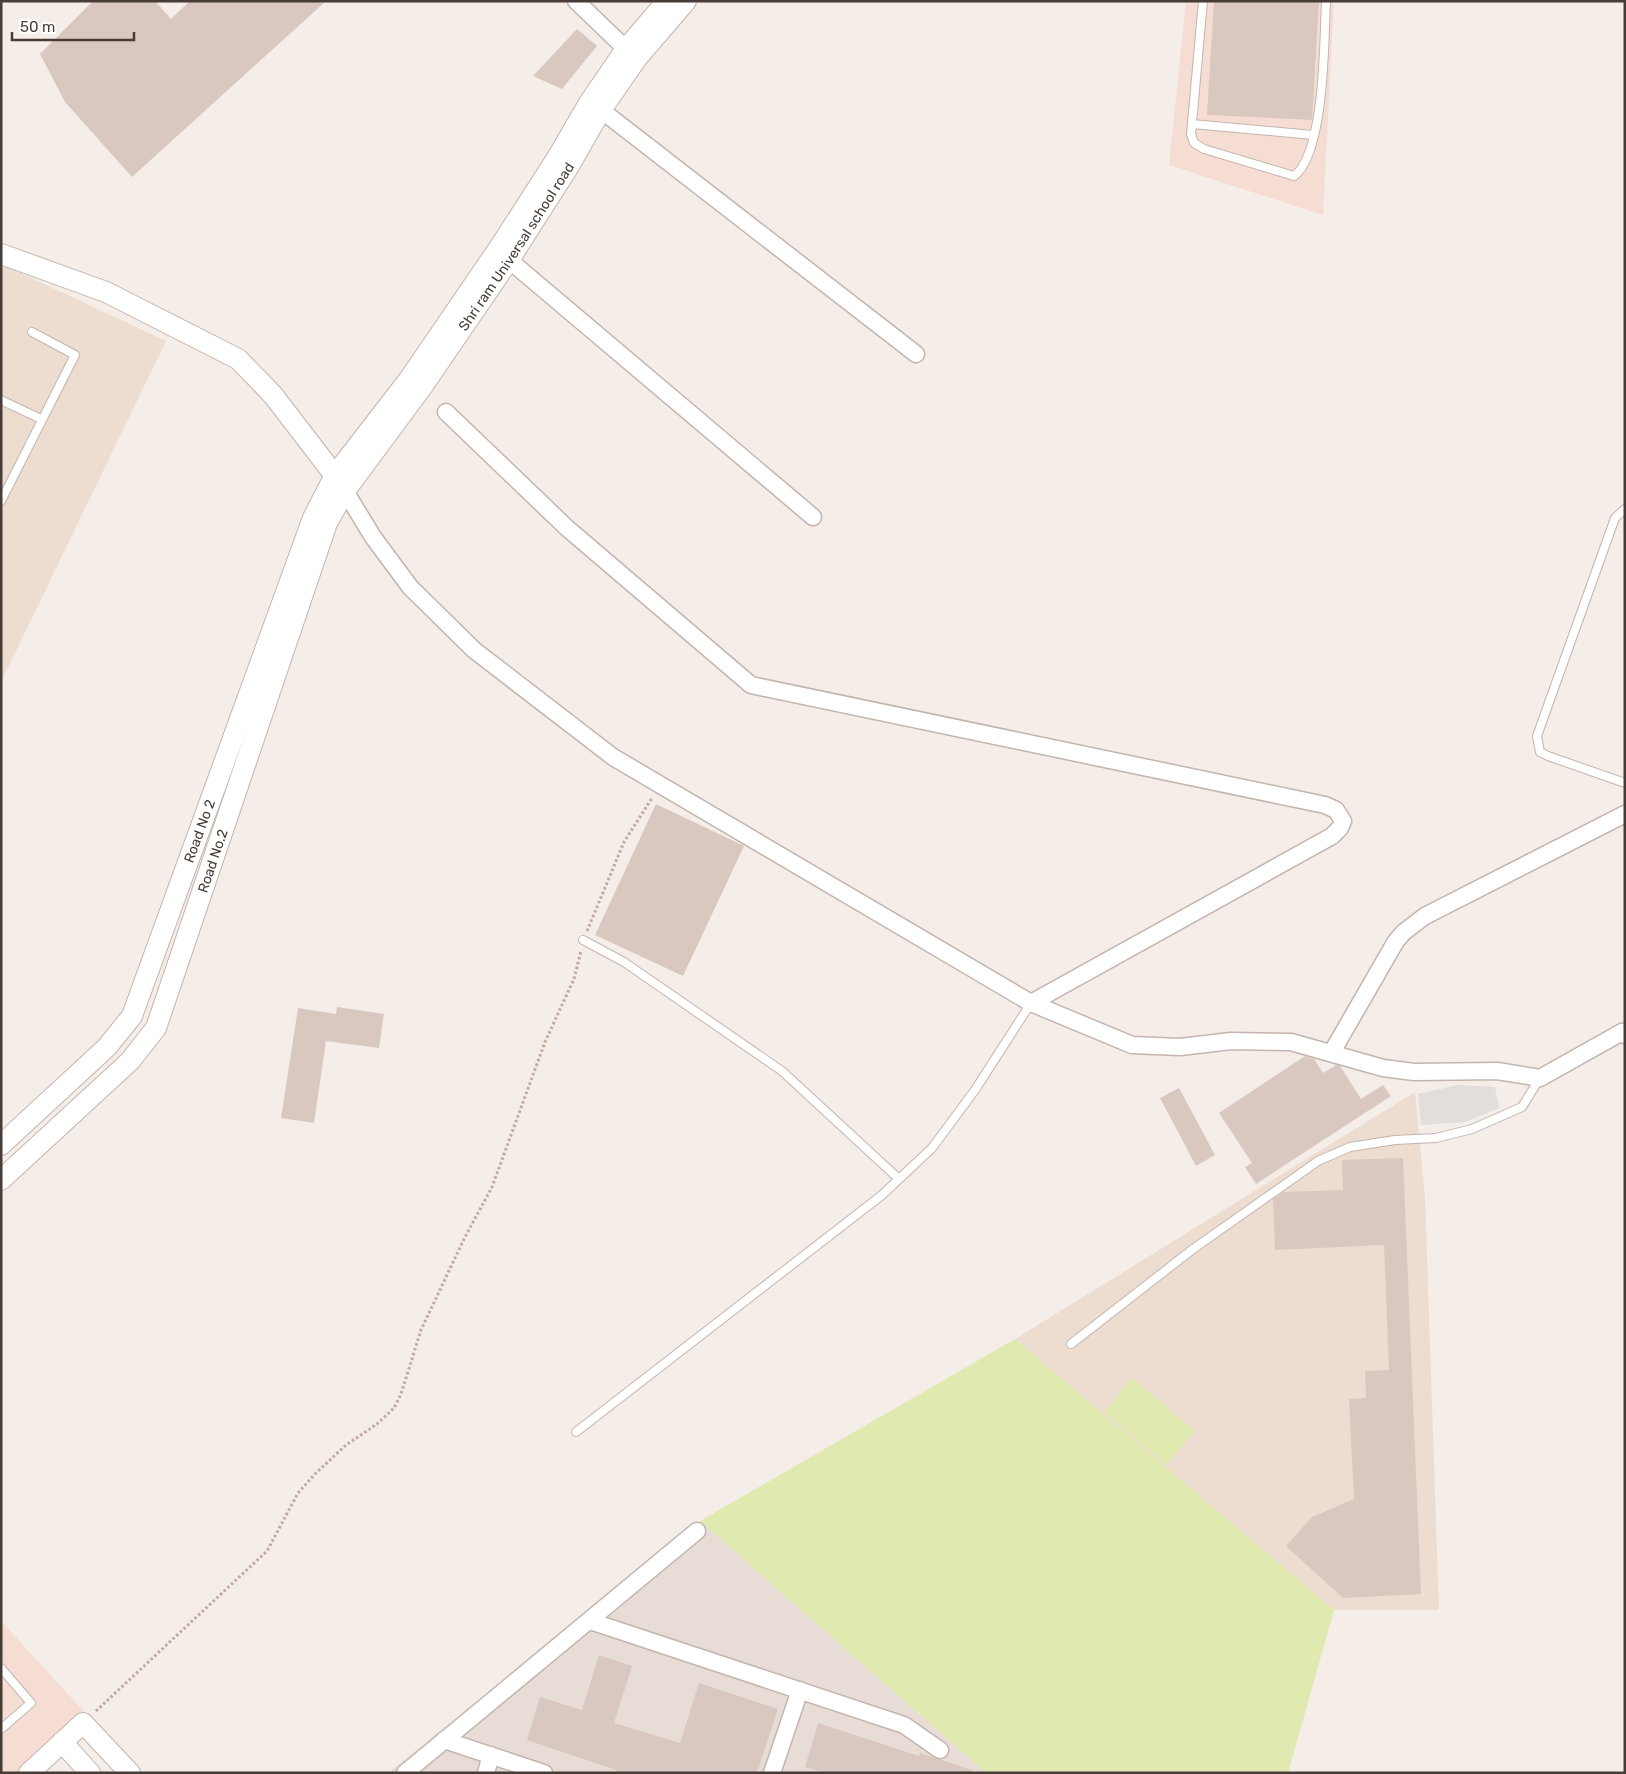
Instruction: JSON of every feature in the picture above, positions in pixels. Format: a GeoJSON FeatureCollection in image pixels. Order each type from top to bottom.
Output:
{"type":"FeatureCollection","features":[{"type":"Feature","properties":{"kind":"street"},"geometry":{"type":"LineString","coordinates":[[576,1],[626,49]]}},
{"type":"Feature","properties":{"kind":"street","name":"Shri ram Universal school road"},"geometry":{"type":"LineString","coordinates":[[340,483],[501,245],[557,158],[589,103],[626,49],[667,1]]}},
{"type":"Feature","properties":{"kind":"street","name":"Shri ram Universal school road"},"geometry":{"type":"LineString","coordinates":[[340,483],[422,387],[509,260],[569,166],[601,110],[637,58],[686,1]]}},
{"type":"Feature","properties":{"kind":"street"},"geometry":{"type":"LineString","coordinates":[[601,110],[916,354]]}},
{"type":"Feature","properties":{"kind":"street"},"geometry":{"type":"LineString","coordinates":[[1,254],[106,292],[238,359],[273,395],[340,483],[373,537],[410,587],[474,650],[612,758],[841,890],[1031,1003],[1132,1045],[1180,1047],[1231,1041],[1291,1042],[1332,1052],[1383,1068],[1414,1072],[1497,1071],[1540,1078],[1622,1032],[1625,1035]]}},
{"type":"Feature","properties":{"kind":"street"},"geometry":{"type":"LineString","coordinates":[[509,260],[813,517]]}},
{"type":"Feature","properties":{"kind":"street"},"geometry":{"type":"LineString","coordinates":[[446,412],[567,528],[751,684],[1325,805],[1341,815],[1343,821],[1340,828],[1332,836],[1031,1003]]}},
{"type":"Feature","properties":{"kind":"street","name":"Road No 2"},"geometry":{"type":"LineString","coordinates":[[1,1145],[107,1047],[132,1016],[313,518],[340,483]]}},
{"type":"Feature","properties":{"kind":"street","name":"Road No.2"},"geometry":{"type":"LineString","coordinates":[[1,1180],[130,1061],[156,1028],[340,483]]}},
{"type":"Feature","properties":{"kind":"street"},"geometry":{"type":"LineString","coordinates":[[1332,1052],[1396,941],[1404,932],[1425,916],[1625,814]]}},
{"type":"Feature","properties":{"kind":"street"},"geometry":{"type":"LineString","coordinates":[[405,1773],[697,1531]]}},
{"type":"Feature","properties":{"kind":"street"},"geometry":{"type":"LineString","coordinates":[[590,1621],[904,1725],[940,1750]]}},
{"type":"Feature","properties":{"kind":"street"},"geometry":{"type":"LineString","coordinates":[[772,1773],[800,1690]]}},
{"type":"Feature","properties":{"kind":"street"},"geometry":{"type":"LineString","coordinates":[[29,1773],[83,1723],[130,1773]]}},
{"type":"Feature","properties":{"kind":"street"},"geometry":{"type":"LineString","coordinates":[[444,1740],[544,1773]]}},
{"type":"Feature","properties":{"kind":"street"},"geometry":{"type":"LineString","coordinates":[[62,1742],[90,1773]]}},
{"type":"Feature","properties":{"kind":"street"},"geometry":{"type":"LineString","coordinates":[[486,1773],[492,1755]]}},
{"type":"Feature","properties":{"kind":"lane"},"geometry":{"type":"LineString","coordinates":[[1203,1],[1191,134],[1194,143],[1204,149],[1294,176],[1306,162],[1320,109],[1326,1]]}},
{"type":"Feature","properties":{"kind":"lane"},"geometry":{"type":"LineString","coordinates":[[1192,124],[1313,135]]}},
{"type":"Feature","properties":{"kind":"lane"},"geometry":{"type":"LineString","coordinates":[[1,501],[75,355],[32,332]]}},
{"type":"Feature","properties":{"kind":"lane"},"geometry":{"type":"LineString","coordinates":[[1,400],[41,419]]}},
{"type":"Feature","properties":{"kind":"lane"},"geometry":{"type":"LineString","coordinates":[[1625,509],[1614,518],[1537,736],[1540,752],[1625,784]]}},
{"type":"Feature","properties":{"kind":"lane"},"geometry":{"type":"LineString","coordinates":[[583,940],[624,962],[782,1071],[899,1179]]}},
{"type":"Feature","properties":{"kind":"lane"},"geometry":{"type":"LineString","coordinates":[[576,1432],[882,1195],[899,1179],[937,1141],[975,1090],[1031,1003]]}},
{"type":"Feature","properties":{"kind":"lane"},"geometry":{"type":"LineString","coordinates":[[1071,1344],[1209,1237],[1318,1161],[1350,1147],[1395,1140],[1436,1138],[1472,1129],[1522,1107],[1540,1078]]}},
{"type":"Feature","properties":{"kind":"lane"},"geometry":{"type":"LineString","coordinates":[[1,1668],[31,1704],[1,1729]]}},
{"type":"Feature","properties":{"kind":"path"},"geometry":{"type":"LineString","coordinates":[[83,1723],[267,1551],[298,1493],[346,1445],[377,1424],[394,1408],[401,1394],[421,1330],[464,1239],[492,1187],[545,1042],[574,979],[583,940],[624,842],[659,786]]}},
{"type":"Feature","properties":{"kind":"shaded area"},"geometry":{"type":"Polygon","coordinates":[[[1186,1],[1334,1],[1323,215],[1169,165],[1186,1]]]}},
{"type":"Feature","properties":{"kind":"shaded area"},"geometry":{"type":"Polygon","coordinates":[[[1,264],[166,341],[1,682],[1,264]]]}},
{"type":"Feature","properties":{"kind":"shaded area"},"geometry":{"type":"Polygon","coordinates":[[[1458,1085],[1495,1087],[1499,1108],[1465,1122],[1421,1125],[1418,1094],[1458,1085]]]}},
{"type":"Feature","properties":{"kind":"shaded area"},"geometry":{"type":"Polygon","coordinates":[[[1415,1092],[1425,1198],[1439,1610],[1334,1610],[1015,1339],[1415,1092]]]}},
{"type":"Feature","properties":{"kind":"shaded area"},"geometry":{"type":"Polygon","coordinates":[[[700,1521],[986,1773],[388,1773],[700,1521]]]}},
{"type":"Feature","properties":{"kind":"shaded area"},"geometry":{"type":"Polygon","coordinates":[[[1,1621],[87,1715],[23,1773],[1,1773],[1,1621]]]}},
{"type":"Feature","properties":{"kind":"green space"},"geometry":{"type":"Polygon","coordinates":[[[1015,1339],[1334,1610],[1288,1773],[986,1773],[700,1521],[1015,1339]]]}},
{"type":"Feature","properties":{"kind":"green space"},"geometry":{"type":"Polygon","coordinates":[[[1132,1378],[1195,1431],[1166,1465],[1104,1412],[1132,1378]]]}},
{"type":"Feature","properties":{"kind":"building"},"geometry":{"type":"Polygon","coordinates":[[[93,1],[155,1],[171,19],[190,1],[326,1],[132,177],[65,102],[40,54],[93,1]]]}},
{"type":"Feature","properties":{"kind":"building"},"geometry":{"type":"Polygon","coordinates":[[[1214,1],[1319,1],[1312,120],[1207,115],[1214,1]]]}},
{"type":"Feature","properties":{"kind":"building"},"geometry":{"type":"Polygon","coordinates":[[[577,29],[597,46],[562,89],[533,76],[577,29]]]}},
{"type":"Feature","properties":{"kind":"building"},"geometry":{"type":"Polygon","coordinates":[[[656,804],[744,846],[683,976],[595,935],[656,804]]]}},
{"type":"Feature","properties":{"kind":"building"},"geometry":{"type":"Polygon","coordinates":[[[337,1007],[384,1014],[379,1048],[326,1041],[314,1123],[281,1118],[298,1008],[336,1014],[337,1007]]]}},
{"type":"Feature","properties":{"kind":"building"},"geometry":{"type":"Polygon","coordinates":[[[1305,1056],[1314,1059],[1323,1073],[1336,1065],[1340,1066],[1361,1099],[1383,1085],[1391,1096],[1256,1184],[1245,1167],[1252,1163],[1219,1113],[1305,1056]]]}},
{"type":"Feature","properties":{"kind":"building"},"geometry":{"type":"Polygon","coordinates":[[[1179,1088],[1215,1155],[1196,1166],[1160,1098],[1179,1088]]]}},
{"type":"Feature","properties":{"kind":"building"},"geometry":{"type":"Polygon","coordinates":[[[1403,1158],[1421,1594],[1343,1598],[1286,1546],[1312,1517],[1354,1499],[1349,1399],[1366,1398],[1365,1371],[1389,1370],[1384,1245],[1275,1250],[1273,1199],[1284,1192],[1343,1190],[1342,1160],[1403,1158]]]}},
{"type":"Feature","properties":{"kind":"building"},"geometry":{"type":"Polygon","coordinates":[[[599,1655],[632,1666],[614,1723],[680,1743],[699,1683],[778,1709],[757,1773],[616,1773],[616,1770],[527,1740],[540,1697],[582,1710],[599,1655]]]}},
{"type":"Feature","properties":{"kind":"building"},"geometry":{"type":"Polygon","coordinates":[[[818,1723],[919,1756],[920,1753],[972,1770],[972,1773],[825,1773],[805,1767],[818,1723]]]}}]}
